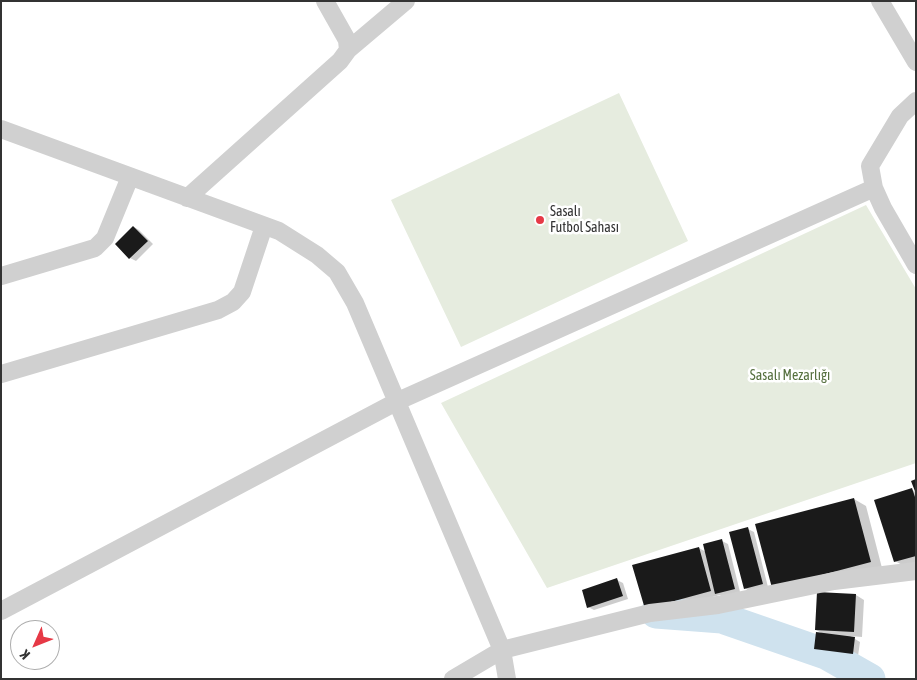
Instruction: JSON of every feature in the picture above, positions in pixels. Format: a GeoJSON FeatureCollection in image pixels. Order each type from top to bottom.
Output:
{"type":"FeatureCollection","features":[{"type":"Feature","properties":{"kind":"street"},"geometry":{"type":"LineString","coordinates":[[325,1],[347,40],[348,50]]}},
{"type":"Feature","properties":{"kind":"street"},"geometry":{"type":"LineString","coordinates":[[187,198],[340,61],[348,50],[406,1]]}},
{"type":"Feature","properties":{"kind":"street"},"geometry":{"type":"LineString","coordinates":[[880,1],[916,62]]}},
{"type":"Feature","properties":{"kind":"street"},"geometry":{"type":"LineString","coordinates":[[916,101],[900,116],[870,166],[874,188],[883,208],[916,265]]}},
{"type":"Feature","properties":{"kind":"street"},"geometry":{"type":"LineString","coordinates":[[1,129],[279,231],[303,244],[337,272],[355,303],[398,401],[502,650],[506,679]]}},
{"type":"Feature","properties":{"kind":"street"},"geometry":{"type":"LineString","coordinates":[[1,276],[95,248],[106,238],[130,177]]}},
{"type":"Feature","properties":{"kind":"street"},"geometry":{"type":"LineString","coordinates":[[1,611],[398,401],[874,188]]}},
{"type":"Feature","properties":{"kind":"street"},"geometry":{"type":"LineString","coordinates":[[1,374],[218,310],[233,302],[242,292],[264,226]]}},
{"type":"Feature","properties":{"kind":"street"},"geometry":{"type":"LineString","coordinates":[[453,679],[502,650],[650,613],[718,605],[834,580],[916,571]]}},
{"type":"Feature","properties":{"kind":"green space","name":"Sasalı Futbol Sahası"},"geometry":{"type":"Polygon","coordinates":[[[619,93],[688,241],[461,347],[391,200],[619,93]]]}},
{"type":"Feature","properties":{"kind":"green space","name":"Sasalı Mezarlığı"},"geometry":{"type":"Polygon","coordinates":[[[866,205],[916,289],[916,463],[547,588],[441,403],[866,205]]]}},
{"type":"Feature","properties":{"kind":"building"},"geometry":{"type":"Polygon","coordinates":[[[133,226],[148,241],[129,259],[115,244],[133,226]]]}},
{"type":"Feature","properties":{"kind":"building"},"geometry":{"type":"Polygon","coordinates":[[[916,479],[916,494],[911,481],[916,479]]]}},
{"type":"Feature","properties":{"kind":"building"},"geometry":{"type":"Polygon","coordinates":[[[912,488],[916,500],[916,556],[894,562],[874,500],[912,488]]]}},
{"type":"Feature","properties":{"kind":"building"},"geometry":{"type":"Polygon","coordinates":[[[854,498],[871,562],[772,588],[755,524],[854,498]]]}},
{"type":"Feature","properties":{"kind":"building"},"geometry":{"type":"Polygon","coordinates":[[[748,527],[763,584],[744,589],[729,532],[748,527]]]}},
{"type":"Feature","properties":{"kind":"building"},"geometry":{"type":"Polygon","coordinates":[[[722,539],[735,589],[715,594],[703,544],[722,539]]]}},
{"type":"Feature","properties":{"kind":"building"},"geometry":{"type":"Polygon","coordinates":[[[699,547],[711,591],[645,609],[632,565],[699,547]]]}},
{"type":"Feature","properties":{"kind":"building"},"geometry":{"type":"Polygon","coordinates":[[[617,578],[623,596],[587,608],[582,590],[617,578]]]}},
{"type":"Feature","properties":{"kind":"building"},"geometry":{"type":"Polygon","coordinates":[[[817,592],[856,594],[854,632],[815,630],[817,592]]]}},
{"type":"Feature","properties":{"kind":"building"},"geometry":{"type":"Polygon","coordinates":[[[816,632],[855,637],[853,654],[814,649],[816,632]]]}},
{"type":"Feature","properties":{"kind":"waterway"},"geometry":{"type":"LineString","coordinates":[[656,613],[722,618],[826,654],[870,679]]}},
{"type":"Feature","properties":{"kind":"place","name":"Sasalı Futbol Sahası"},"geometry":{"type":"Point","coordinates":[540,220]}}]}
